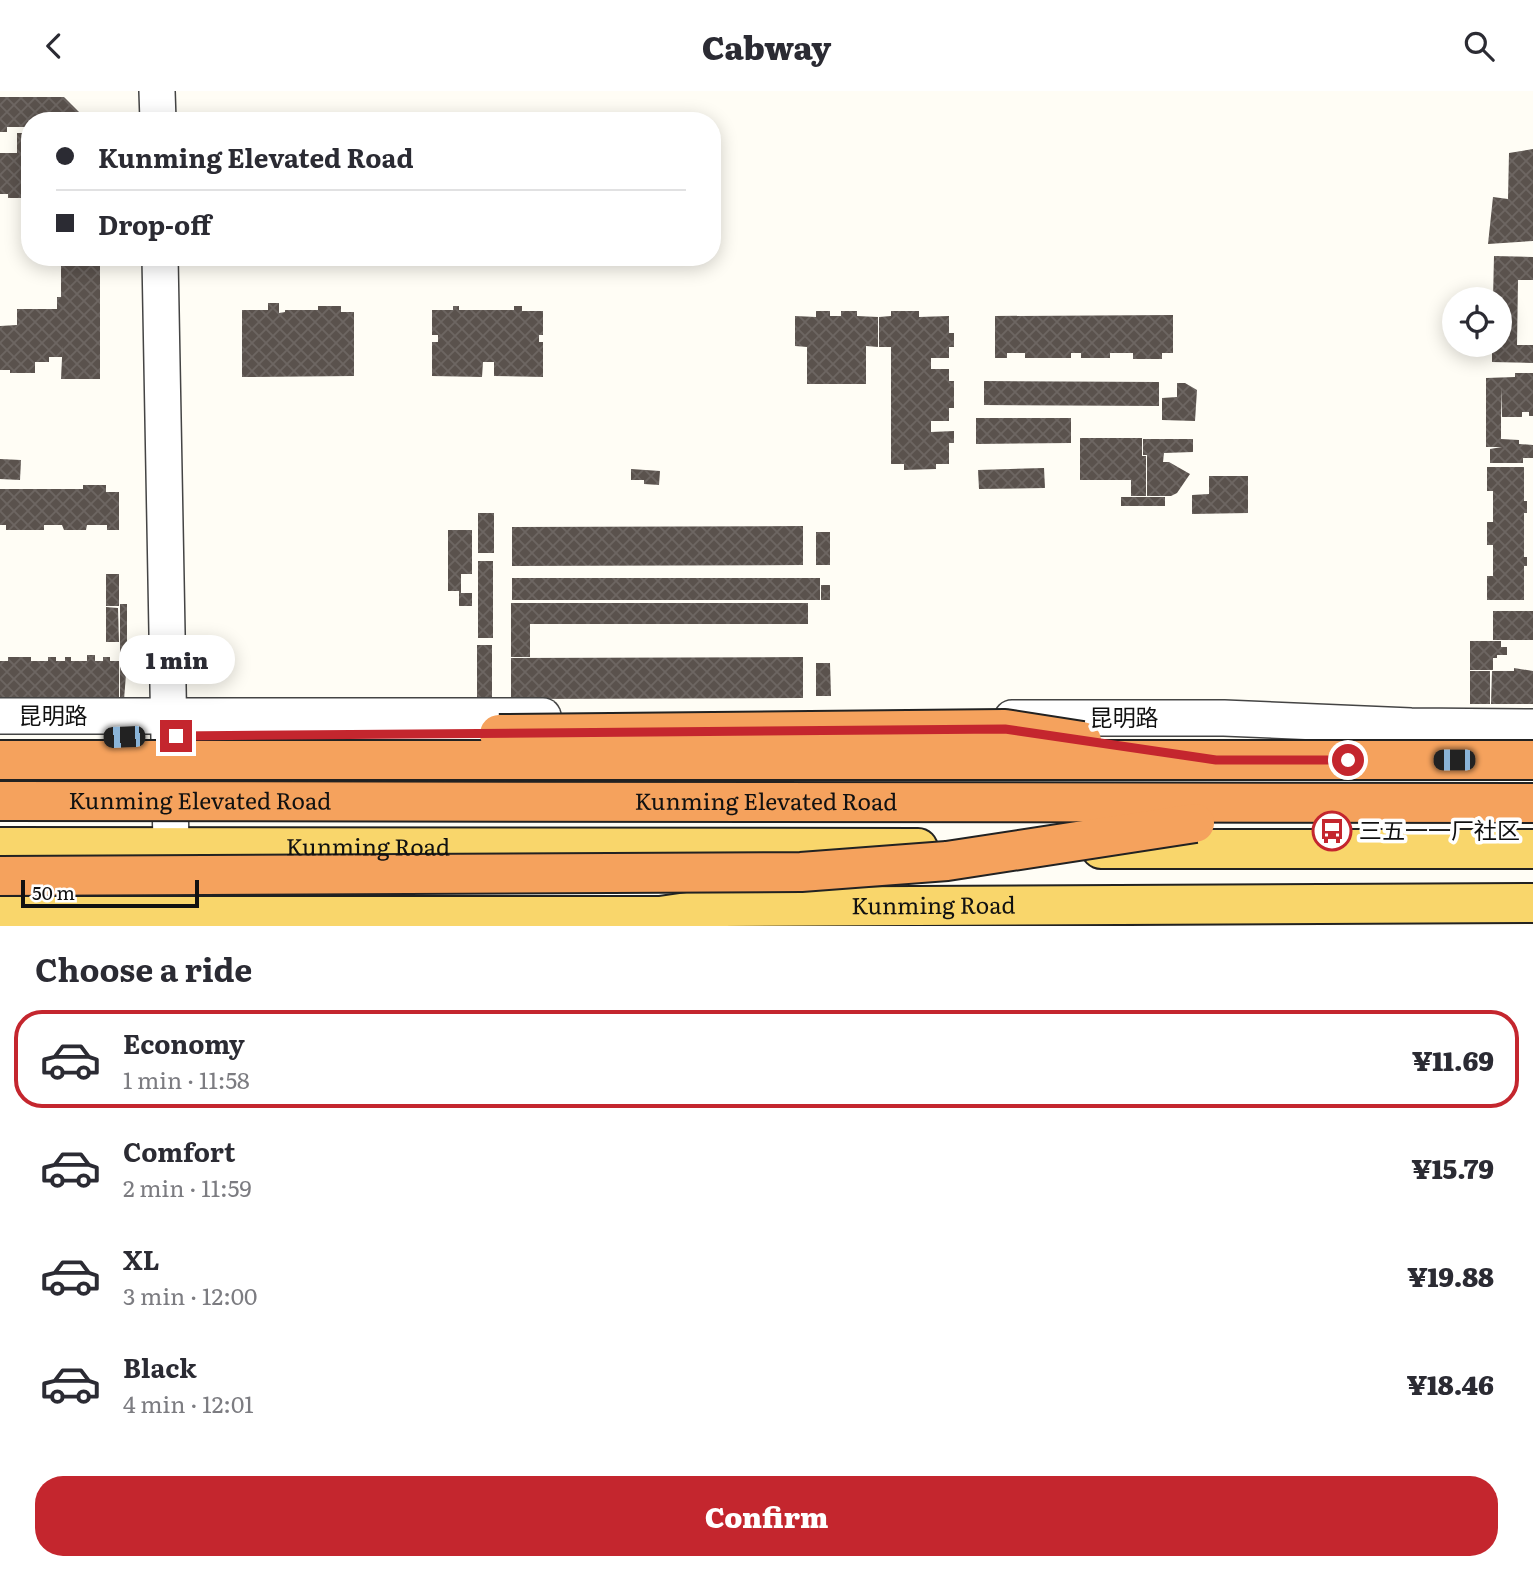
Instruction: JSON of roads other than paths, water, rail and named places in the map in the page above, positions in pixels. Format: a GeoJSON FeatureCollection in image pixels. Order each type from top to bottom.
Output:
{"type":"FeatureCollection","features":[{"type":"Feature","properties":{"kind":"highway"},"geometry":{"type":"LineString","coordinates":[[0,741],[148,736],[1005,729],[1216,760]]}},
{"type":"Feature","properties":{"kind":"highway","name":"Kunming Elevated Road"},"geometry":{"type":"LineString","coordinates":[[0,761],[1533,760]]}},
{"type":"Feature","properties":{"kind":"highway","name":"Kunming Elevated Road"},"geometry":{"type":"LineString","coordinates":[[0,801],[1533,803]]}},
{"type":"Feature","properties":{"kind":"highway"},"geometry":{"type":"LineString","coordinates":[[0,876],[787,873],[866,869],[947,861],[1317,804]]}},
{"type":"Feature","properties":{"kind":"main road","name":"Kunming Road"},"geometry":{"type":"LineString","coordinates":[[0,847],[1533,849]]}},
{"type":"Feature","properties":{"kind":"main road","name":"Kunming Road"},"geometry":{"type":"LineString","coordinates":[[0,916],[661,921],[722,907],[1247,915],[1533,903]]}},
{"type":"Feature","properties":{"kind":"street"},"geometry":{"type":"LineString","coordinates":[[157,91],[158,112]]}},
{"type":"Feature","properties":{"kind":"street"},"geometry":{"type":"LineString","coordinates":[[160,266],[171,847]]}},
{"type":"Feature","properties":{"kind":"street","name":"昆明路"},"geometry":{"type":"LineString","coordinates":[[0,716],[1210,718],[1411,726],[1533,727]]}},
{"type":"Feature","properties":{"kind":"street"},"geometry":{"type":"LineString","coordinates":[[660,848],[661,921]]}},
{"type":"Feature","properties":{"kind":"place","name":"三五一一厂社区"},"geometry":{"type":"Point","coordinates":[1332,831]}}]}
